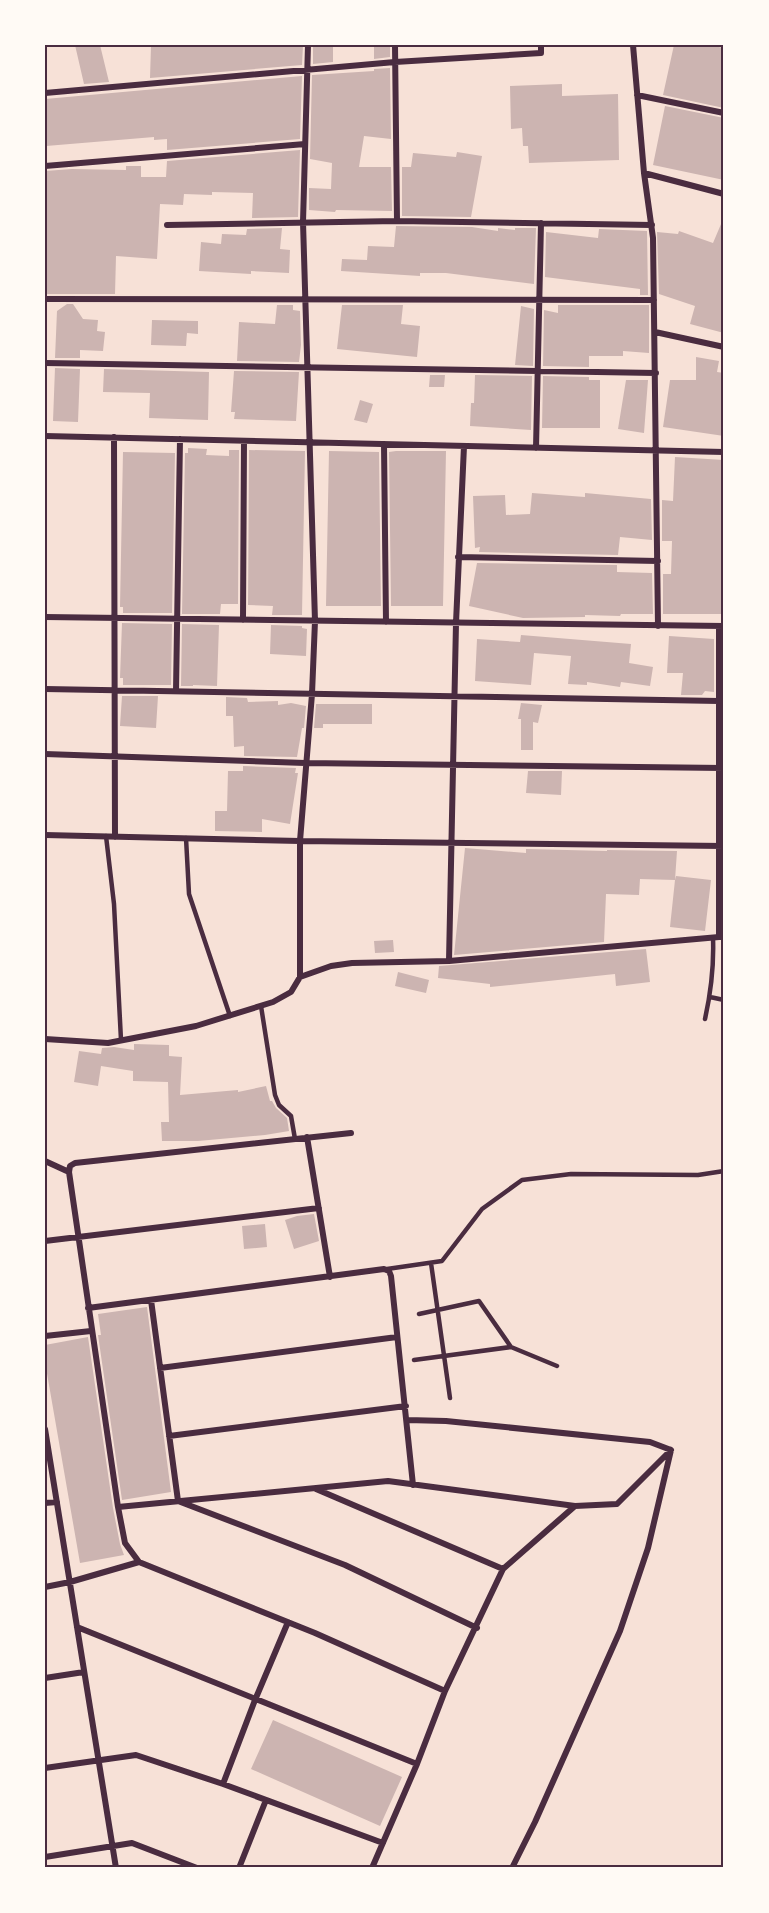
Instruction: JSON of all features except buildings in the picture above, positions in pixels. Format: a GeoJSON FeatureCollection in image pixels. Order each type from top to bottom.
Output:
{"type":"FeatureCollection","features":[{"type":"Feature","properties":{"kind":"street"},"geometry":{"type":"LineString","coordinates":[[45,1039],[108,1043],[196,1026],[273,1002],[291,992],[300,977],[300,841],[312,694],[315,621],[303,222],[308,45]]}},
{"type":"Feature","properties":{"kind":"street"},"geometry":{"type":"LineString","coordinates":[[395,45],[397,221]]}},
{"type":"Feature","properties":{"kind":"street"},"geometry":{"type":"LineString","coordinates":[[45,93],[307,69],[541,53],[541,45]]}},
{"type":"Feature","properties":{"kind":"street"},"geometry":{"type":"LineString","coordinates":[[633,45],[644,173],[652,225],[658,626]]}},
{"type":"Feature","properties":{"kind":"street"},"geometry":{"type":"LineString","coordinates":[[637,95],[724,113]]}},
{"type":"Feature","properties":{"kind":"street"},"geometry":{"type":"LineString","coordinates":[[45,166],[305,144]]}},
{"type":"Feature","properties":{"kind":"street"},"geometry":{"type":"LineString","coordinates":[[644,173],[724,194]]}},
{"type":"Feature","properties":{"kind":"street"},"geometry":{"type":"LineString","coordinates":[[167,225],[397,221],[652,225]]}},
{"type":"Feature","properties":{"kind":"street"},"geometry":{"type":"LineString","coordinates":[[537,448],[541,224]]}},
{"type":"Feature","properties":{"kind":"street"},"geometry":{"type":"LineString","coordinates":[[45,299],[654,300]]}},
{"type":"Feature","properties":{"kind":"street"},"geometry":{"type":"LineString","coordinates":[[655,332],[724,347]]}},
{"type":"Feature","properties":{"kind":"street"},"geometry":{"type":"LineString","coordinates":[[45,363],[656,373]]}},
{"type":"Feature","properties":{"kind":"street"},"geometry":{"type":"LineString","coordinates":[[45,436],[724,452]]}},
{"type":"Feature","properties":{"kind":"street"},"geometry":{"type":"LineString","coordinates":[[114,437],[116,837]]}},
{"type":"Feature","properties":{"kind":"street"},"geometry":{"type":"LineString","coordinates":[[176,691],[180,439]]}},
{"type":"Feature","properties":{"kind":"street"},"geometry":{"type":"LineString","coordinates":[[243,620],[244,441]]}},
{"type":"Feature","properties":{"kind":"street"},"geometry":{"type":"LineString","coordinates":[[384,444],[386,622]]}},
{"type":"Feature","properties":{"kind":"street"},"geometry":{"type":"LineString","coordinates":[[449,961],[456,623],[464,446]]}},
{"type":"Feature","properties":{"kind":"street"},"geometry":{"type":"LineString","coordinates":[[458,556],[657,561]]}},
{"type":"Feature","properties":{"kind":"street"},"geometry":{"type":"LineString","coordinates":[[45,617],[722,626],[719,701],[722,846],[719,938],[449,961],[352,963],[331,966],[300,977]]}},
{"type":"Feature","properties":{"kind":"street"},"geometry":{"type":"LineString","coordinates":[[45,689],[719,701]]}},
{"type":"Feature","properties":{"kind":"street"},"geometry":{"type":"LineString","coordinates":[[45,754],[305,763],[721,768]]}},
{"type":"Feature","properties":{"kind":"street"},"geometry":{"type":"LineString","coordinates":[[45,835],[300,841],[722,846]]}},
{"type":"Feature","properties":{"kind":"street"},"geometry":{"type":"LineString","coordinates":[[351,1133],[75,1163],[70,1166],[91,1331],[118,1507],[125,1543],[140,1562],[288,1622],[445,1691]]}},
{"type":"Feature","properties":{"kind":"street"},"geometry":{"type":"LineString","coordinates":[[307,1137],[330,1277]]}},
{"type":"Feature","properties":{"kind":"street"},"geometry":{"type":"LineString","coordinates":[[45,1161],[69,1172]]}},
{"type":"Feature","properties":{"kind":"street"},"geometry":{"type":"LineString","coordinates":[[45,1241],[319,1208]]}},
{"type":"Feature","properties":{"kind":"street"},"geometry":{"type":"LineString","coordinates":[[88,1308],[384,1269],[389,1271],[392,1276],[413,1485]]}},
{"type":"Feature","properties":{"kind":"street"},"geometry":{"type":"LineString","coordinates":[[151,1300],[178,1501]]}},
{"type":"Feature","properties":{"kind":"street"},"geometry":{"type":"LineString","coordinates":[[45,1336],[91,1331]]}},
{"type":"Feature","properties":{"kind":"street"},"geometry":{"type":"LineString","coordinates":[[160,1368],[397,1337]]}},
{"type":"Feature","properties":{"kind":"street"},"geometry":{"type":"LineString","coordinates":[[169,1436],[406,1406]]}},
{"type":"Feature","properties":{"kind":"street"},"geometry":{"type":"LineString","coordinates":[[407,1420],[446,1420],[650,1442],[671,1450]]}},
{"type":"Feature","properties":{"kind":"street"},"geometry":{"type":"LineString","coordinates":[[45,1429],[116,1868]]}},
{"type":"Feature","properties":{"kind":"street"},"geometry":{"type":"LineString","coordinates":[[118,1507],[388,1480],[575,1506],[617,1504],[671,1450]]}},
{"type":"Feature","properties":{"kind":"street"},"geometry":{"type":"LineString","coordinates":[[512,1868],[535,1822],[620,1631],[648,1548],[671,1450]]}},
{"type":"Feature","properties":{"kind":"street"},"geometry":{"type":"LineString","coordinates":[[315,1488],[503,1569]]}},
{"type":"Feature","properties":{"kind":"street"},"geometry":{"type":"LineString","coordinates":[[178,1501],[345,1565],[477,1628]]}},
{"type":"Feature","properties":{"kind":"street"},"geometry":{"type":"LineString","coordinates":[[45,1503],[57,1502]]}},
{"type":"Feature","properties":{"kind":"street"},"geometry":{"type":"LineString","coordinates":[[372,1868],[417,1764],[445,1691],[477,1628],[503,1569],[575,1506]]}},
{"type":"Feature","properties":{"kind":"street"},"geometry":{"type":"LineString","coordinates":[[45,1587],[140,1562]]}},
{"type":"Feature","properties":{"kind":"street"},"geometry":{"type":"LineString","coordinates":[[223,1784],[288,1622]]}},
{"type":"Feature","properties":{"kind":"street"},"geometry":{"type":"LineString","coordinates":[[77,1627],[417,1764]]}},
{"type":"Feature","properties":{"kind":"street"},"geometry":{"type":"LineString","coordinates":[[45,1678],[84,1672]]}},
{"type":"Feature","properties":{"kind":"street"},"geometry":{"type":"LineString","coordinates":[[45,1768],[136,1755],[223,1784],[383,1843]]}},
{"type":"Feature","properties":{"kind":"street"},"geometry":{"type":"LineString","coordinates":[[239,1868],[266,1800]]}},
{"type":"Feature","properties":{"kind":"street"},"geometry":{"type":"LineString","coordinates":[[45,1857],[132,1844],[197,1868]]}},
{"type":"Feature","properties":{"kind":"lane"},"geometry":{"type":"LineString","coordinates":[[106,837],[114,904],[121,1040]]}},
{"type":"Feature","properties":{"kind":"lane"},"geometry":{"type":"LineString","coordinates":[[186,838],[189,894],[230,1016]]}},
{"type":"Feature","properties":{"kind":"lane"},"geometry":{"type":"LineString","coordinates":[[705,1018],[710,997],[713,955],[719,938]]}},
{"type":"Feature","properties":{"kind":"lane"},"geometry":{"type":"LineString","coordinates":[[710,997],[724,1000]]}},
{"type":"Feature","properties":{"kind":"lane"},"geometry":{"type":"LineString","coordinates":[[261,1006],[275,1095],[279,1105],[291,1116],[295,1139]]}},
{"type":"Feature","properties":{"kind":"lane"},"geometry":{"type":"LineString","coordinates":[[384,1269],[442,1261],[482,1209],[522,1180],[571,1174],[698,1175],[724,1171]]}},
{"type":"Feature","properties":{"kind":"lane"},"geometry":{"type":"LineString","coordinates":[[431,1263],[450,1398]]}},
{"type":"Feature","properties":{"kind":"lane"},"geometry":{"type":"LineString","coordinates":[[419,1314],[478,1301],[511,1347]]}},
{"type":"Feature","properties":{"kind":"lane"},"geometry":{"type":"LineString","coordinates":[[414,1360],[511,1347],[557,1366]]}}]}
